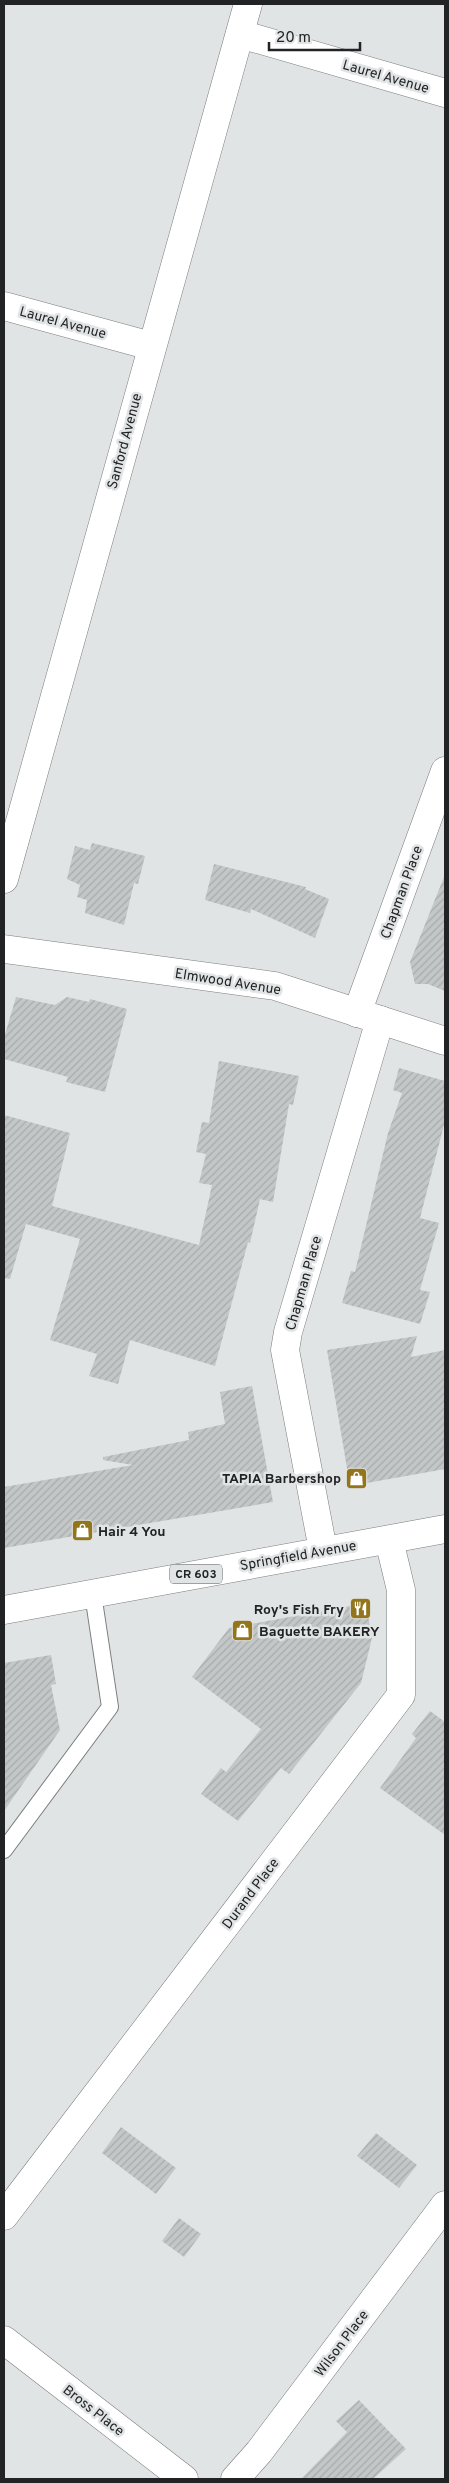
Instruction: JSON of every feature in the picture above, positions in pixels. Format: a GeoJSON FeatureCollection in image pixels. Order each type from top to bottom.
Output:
{"type":"FeatureCollection","features":[{"type":"Feature","properties":{"kind":"street","name":"Sanford Avenue"},"geometry":{"type":"LineString","coordinates":[[4,879],[151,346],[248,4]]}},
{"type":"Feature","properties":{"kind":"street","name":"Laurel Avenue"},"geometry":{"type":"LineString","coordinates":[[240,34],[445,93]]}},
{"type":"Feature","properties":{"kind":"street","name":"Laurel Avenue"},"geometry":{"type":"LineString","coordinates":[[4,306],[151,346]]}},
{"type":"Feature","properties":{"kind":"street","name":"Chapman Place"},"geometry":{"type":"LineString","coordinates":[[323,1550],[285,1350],[368,1016],[445,770]]}},
{"type":"Feature","properties":{"kind":"street","name":"Elmwood Avenue"},"geometry":{"type":"LineString","coordinates":[[4,949],[275,986],[445,1041]]}},
{"type":"Feature","properties":{"kind":"street","name":"Springfield Avenue"},"geometry":{"type":"LineString","coordinates":[[4,1610],[445,1529]]}},
{"type":"Feature","properties":{"kind":"street","name":"Durand Place"},"geometry":{"type":"LineString","coordinates":[[4,2216],[401,1695],[401,1590],[389,1540]]}},
{"type":"Feature","properties":{"kind":"street","name":"Wilson Place"},"geometry":{"type":"LineString","coordinates":[[235,2479],[265,2444],[445,2205]]}},
{"type":"Feature","properties":{"kind":"street","name":"Bross Place"},"geometry":{"type":"LineString","coordinates":[[4,2340],[184,2479]]}},
{"type":"Feature","properties":{"kind":"lane"},"geometry":{"type":"LineString","coordinates":[[4,1850],[110,1708],[93,1594]]}},
{"type":"Feature","properties":{"kind":"building"},"geometry":{"type":"Polygon","coordinates":[[[92,843],[145,856],[138,884],[134,883],[124,925],[85,913],[87,900],[77,897],[80,885],[67,879],[75,846],[90,850],[92,843]]]}},
{"type":"Feature","properties":{"kind":"building"},"geometry":{"type":"Polygon","coordinates":[[[214,864],[306,887],[305,889],[329,899],[315,938],[251,909],[250,913],[205,900],[214,864]]]}},
{"type":"Feature","properties":{"kind":"building"},"geometry":{"type":"Polygon","coordinates":[[[444,877],[445,991],[428,984],[415,984],[410,962],[444,877]]]}},
{"type":"Feature","properties":{"kind":"building"},"geometry":{"type":"Polygon","coordinates":[[[16,997],[55,1005],[67,997],[89,1002],[90,999],[127,1009],[105,1092],[66,1082],[68,1077],[4,1059],[4,1038],[16,997]]]}},
{"type":"Feature","properties":{"kind":"building"},"geometry":{"type":"Polygon","coordinates":[[[219,1061],[299,1076],[293,1105],[289,1104],[273,1202],[260,1199],[250,1243],[248,1242],[215,1366],[130,1340],[118,1384],[89,1376],[97,1354],[50,1340],[80,1239],[26,1224],[10,1279],[4,1278],[4,1115],[70,1133],[52,1206],[199,1245],[212,1185],[199,1183],[206,1154],[196,1152],[202,1122],[209,1123],[219,1061]]]}},
{"type":"Feature","properties":{"kind":"building"},"geometry":{"type":"Polygon","coordinates":[[[399,1068],[445,1081],[445,1121],[420,1218],[439,1223],[420,1290],[430,1292],[420,1324],[342,1303],[351,1271],[355,1272],[388,1133],[402,1093],[393,1090],[399,1068]]]}},
{"type":"Feature","properties":{"kind":"building"},"geometry":{"type":"Polygon","coordinates":[[[417,1336],[411,1357],[445,1350],[445,1469],[350,1486],[327,1350],[417,1336]]]}},
{"type":"Feature","properties":{"kind":"building"},"geometry":{"type":"Polygon","coordinates":[[[252,1386],[273,1502],[4,1548],[4,1487],[133,1465],[103,1460],[103,1457],[189,1440],[188,1432],[225,1424],[220,1392],[252,1386]]]}},
{"type":"Feature","properties":{"kind":"building"},"geometry":{"type":"Polygon","coordinates":[[[366,1603],[372,1638],[361,1683],[289,1774],[281,1768],[238,1821],[201,1794],[221,1768],[226,1772],[261,1729],[192,1677],[229,1628],[366,1603]]]}},
{"type":"Feature","properties":{"kind":"building"},"geometry":{"type":"Polygon","coordinates":[[[51,1655],[56,1684],[51,1685],[60,1730],[4,1811],[4,1663],[51,1655]]]}},
{"type":"Feature","properties":{"kind":"building"},"geometry":{"type":"Polygon","coordinates":[[[430,1711],[445,1722],[445,1835],[380,1788],[416,1738],[412,1734],[430,1711]]]}},
{"type":"Feature","properties":{"kind":"building"},"geometry":{"type":"Polygon","coordinates":[[[121,2127],[176,2168],[156,2194],[102,2153],[121,2127]]]}},
{"type":"Feature","properties":{"kind":"building"},"geometry":{"type":"Polygon","coordinates":[[[376,2133],[417,2165],[399,2188],[357,2156],[376,2133]]]}},
{"type":"Feature","properties":{"kind":"building"},"geometry":{"type":"Polygon","coordinates":[[[179,2218],[201,2234],[184,2257],[162,2241],[179,2218]]]}},
{"type":"Feature","properties":{"kind":"building"},"geometry":{"type":"Polygon","coordinates":[[[359,2400],[406,2449],[373,2479],[301,2479],[347,2432],[336,2421],[359,2400]]]}},
{"type":"Feature","properties":{"kind":"place","name":"TAPIA Barbershop"},"geometry":{"type":"Point","coordinates":[357,1478]}},
{"type":"Feature","properties":{"kind":"place","name":"Hair 4 You"},"geometry":{"type":"Point","coordinates":[82,1531]}},
{"type":"Feature","properties":{"kind":"place","name":"Roy's Fish Fry"},"geometry":{"type":"Point","coordinates":[360,1609]}},
{"type":"Feature","properties":{"kind":"place","name":"Baguette BAKERY"},"geometry":{"type":"Point","coordinates":[243,1631]}}]}
